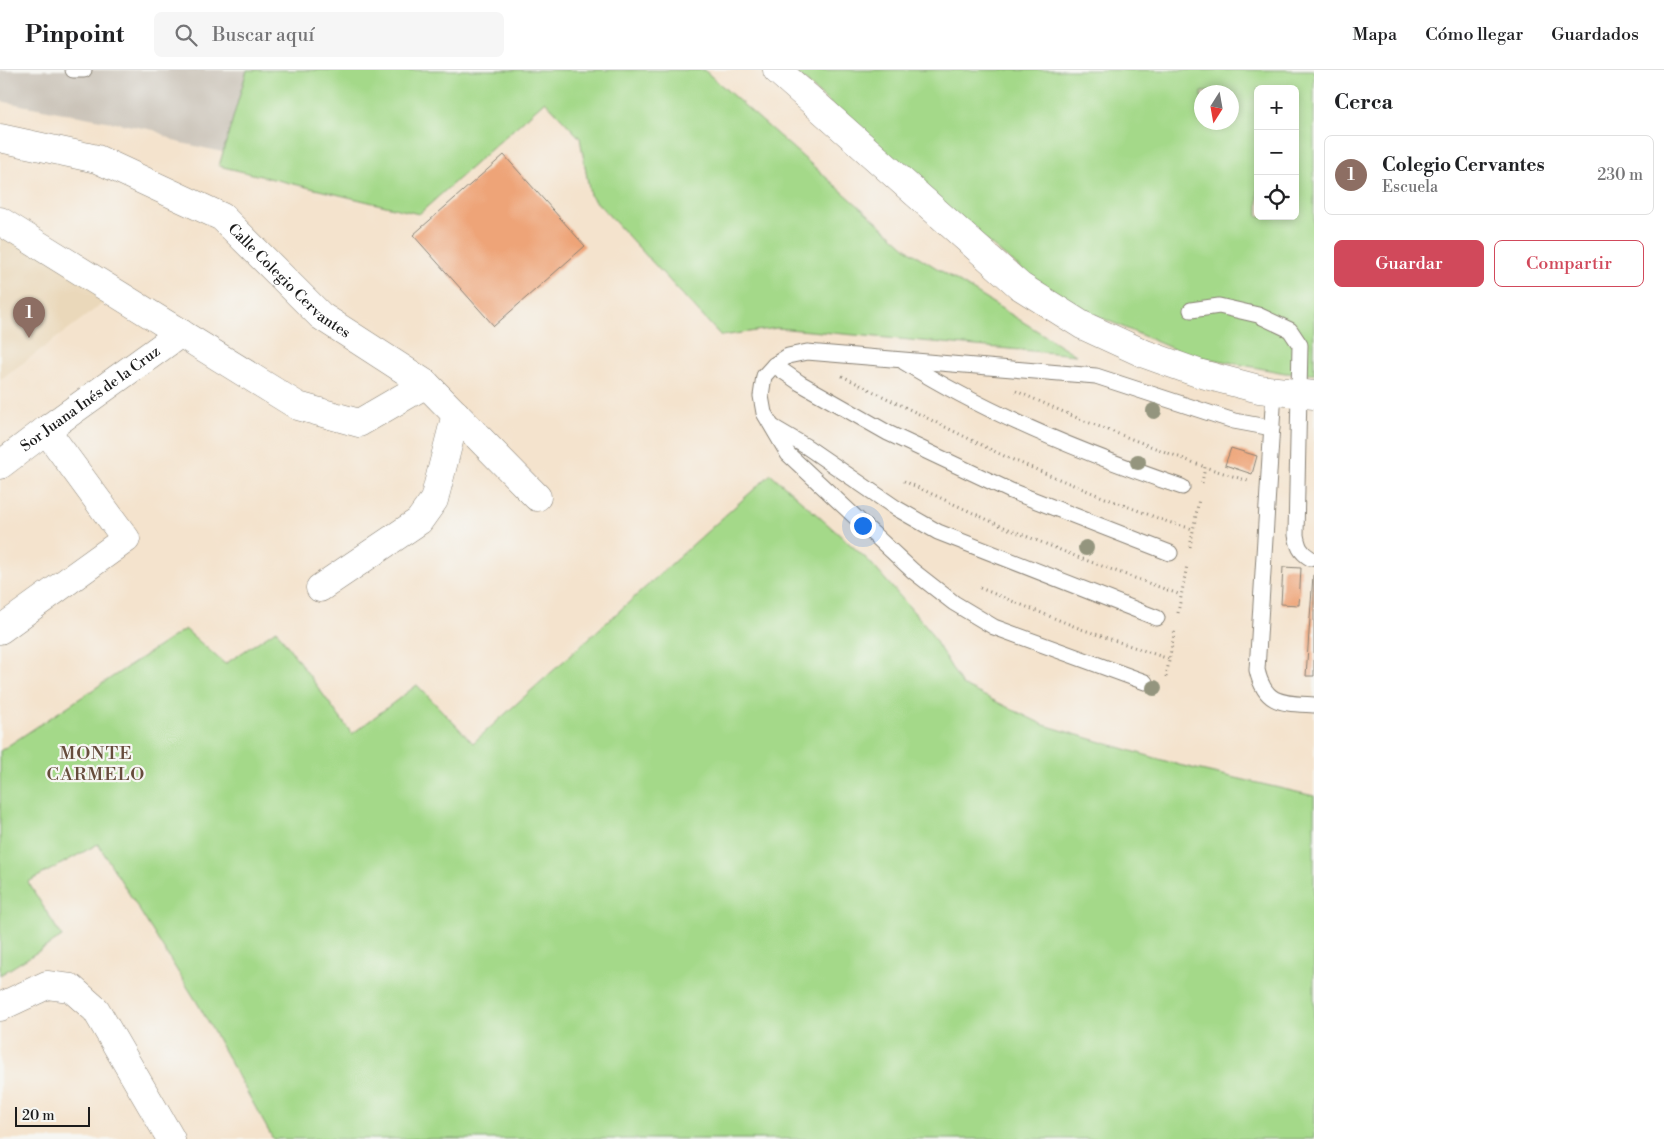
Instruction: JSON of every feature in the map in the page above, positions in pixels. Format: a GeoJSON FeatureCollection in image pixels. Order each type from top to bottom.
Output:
{"type":"FeatureCollection","features":[{"type":"Feature","properties":{"kind":"street"},"geometry":{"type":"LineString","coordinates":[[776,70],[1020,286],[1074,320],[1145,354],[1198,373],[1296,393]]}},
{"type":"Feature","properties":{"kind":"street","name":"Calle Colegio Cervantes"},"geometry":{"type":"LineString","coordinates":[[0,138],[97,159],[222,217],[321,316],[426,384],[536,497]]}},
{"type":"Feature","properties":{"kind":"street"},"geometry":{"type":"LineString","coordinates":[[0,221],[298,406],[359,424],[426,384]]}},
{"type":"Feature","properties":{"kind":"street","name":"Sor Juana Inés de la Cruz"},"geometry":{"type":"LineString","coordinates":[[0,465],[181,333]]}},
{"type":"Feature","properties":{"kind":"street"},"geometry":{"type":"LineString","coordinates":[[320,588],[419,521],[434,500],[456,414]]}},
{"type":"Feature","properties":{"kind":"street"},"geometry":{"type":"LineString","coordinates":[[0,630],[126,539],[46,430]]}},
{"type":"Feature","properties":{"kind":"street"},"geometry":{"type":"LineString","coordinates":[[0,1007],[47,985],[71,988],[96,1010],[172,1139]]}},
{"type":"Feature","properties":{"kind":"lane"},"geometry":{"type":"LineString","coordinates":[[73,70],[84,70]]}},
{"type":"Feature","properties":{"kind":"lane"},"geometry":{"type":"LineString","coordinates":[[1191,310],[1219,306],[1258,315],[1290,330],[1300,346],[1296,393],[1296,535],[1298,547],[1304,555],[1310,558]]}},
{"type":"Feature","properties":{"kind":"lane"},"geometry":{"type":"LineString","coordinates":[[1145,682],[994,627],[954,603],[914,571],[788,454],[764,414],[761,396],[764,376],[774,365],[788,356],[807,352],[1096,376],[1234,421],[1272,428]]}},
{"type":"Feature","properties":{"kind":"lane"},"geometry":{"type":"LineString","coordinates":[[899,359],[960,394],[1031,429],[1120,466],[1182,487]]}},
{"type":"Feature","properties":{"kind":"lane"},"geometry":{"type":"LineString","coordinates":[[774,365],[800,383],[888,433],[1011,491],[1170,553]]}},
{"type":"Feature","properties":{"kind":"lane"},"geometry":{"type":"LineString","coordinates":[[1296,393],[1272,428],[1257,670],[1260,684],[1270,696],[1282,703],[1314,705]]}},
{"type":"Feature","properties":{"kind":"lane"},"geometry":{"type":"LineString","coordinates":[[771,426],[806,447],[896,508],[938,532],[1157,618]]}},
{"type":"Feature","properties":{"kind":"path"},"geometry":{"type":"LineString","coordinates":[[834,372],[1006,457],[1100,496],[1168,522],[1193,529]]}},
{"type":"Feature","properties":{"kind":"path"},"geometry":{"type":"LineString","coordinates":[[1012,390],[1082,420],[1206,467],[1257,484],[1260,460],[1271,451]]}},
{"type":"Feature","properties":{"kind":"path"},"geometry":{"type":"LineString","coordinates":[[1202,484],[1206,467]]}},
{"type":"Feature","properties":{"kind":"path"},"geometry":{"type":"LineString","coordinates":[[904,481],[999,525],[1080,558],[1181,595]]}},
{"type":"Feature","properties":{"kind":"path"},"geometry":{"type":"LineString","coordinates":[[1190,548],[1200,493]]}},
{"type":"Feature","properties":{"kind":"path"},"geometry":{"type":"LineString","coordinates":[[1165,682],[1188,557]]}},
{"type":"Feature","properties":{"kind":"path"},"geometry":{"type":"LineString","coordinates":[[980,588],[1081,629],[1169,659]]}},
{"type":"Feature","properties":{"kind":"shaded area"},"geometry":{"type":"Polygon","coordinates":[[[0,70],[252,70],[227,153],[177,142],[154,130],[0,101],[0,70]]]}},
{"type":"Feature","properties":{"kind":"shaded area"},"geometry":{"type":"Polygon","coordinates":[[[0,225],[114,295],[0,380],[0,225]]]}},
{"type":"Feature","properties":{"kind":"green space"},"geometry":{"type":"Polygon","coordinates":[[[247,70],[704,70],[911,252],[1076,355],[777,328],[721,336],[590,195],[580,138],[545,101],[419,214],[219,166],[247,70]]]}},
{"type":"Feature","properties":{"kind":"green space"},"geometry":{"type":"Polygon","coordinates":[[[793,70],[1314,70],[1314,374],[1285,373],[1185,354],[1058,299],[953,214],[793,70]]]}},
{"type":"Feature","properties":{"kind":"green space"},"geometry":{"type":"Polygon","coordinates":[[[771,474],[869,561],[927,627],[962,685],[1044,725],[1179,765],[1314,796],[1314,1139],[273,1139],[198,1004],[98,844],[28,882],[62,937],[0,975],[0,751],[185,629],[225,664],[276,630],[352,734],[417,685],[473,743],[771,474]]]}},
{"type":"Feature","properties":{"kind":"building"},"geometry":{"type":"Polygon","coordinates":[[[504,155],[585,246],[494,326],[413,235],[504,155]]]}},
{"type":"Feature","properties":{"kind":"building"},"geometry":{"type":"Polygon","coordinates":[[[1231,448],[1257,456],[1252,474],[1225,465],[1231,448]]]}},
{"type":"Feature","properties":{"kind":"building"},"geometry":{"type":"Polygon","coordinates":[[[1283,567],[1301,568],[1299,605],[1281,604],[1283,567]]]}},
{"type":"Feature","properties":{"kind":"building"},"geometry":{"type":"Polygon","coordinates":[[[1313,575],[1314,676],[1306,676],[1313,575]]]}},
{"type":"Feature","properties":{"kind":"place","name":"Colegio Cervantes"},"geometry":{"type":"Point","coordinates":[29,338]}},
{"type":"Feature","properties":{"kind":"district","name":"MONTE CARMELO"},"geometry":{"type":"Point","coordinates":[96,763]}}]}
